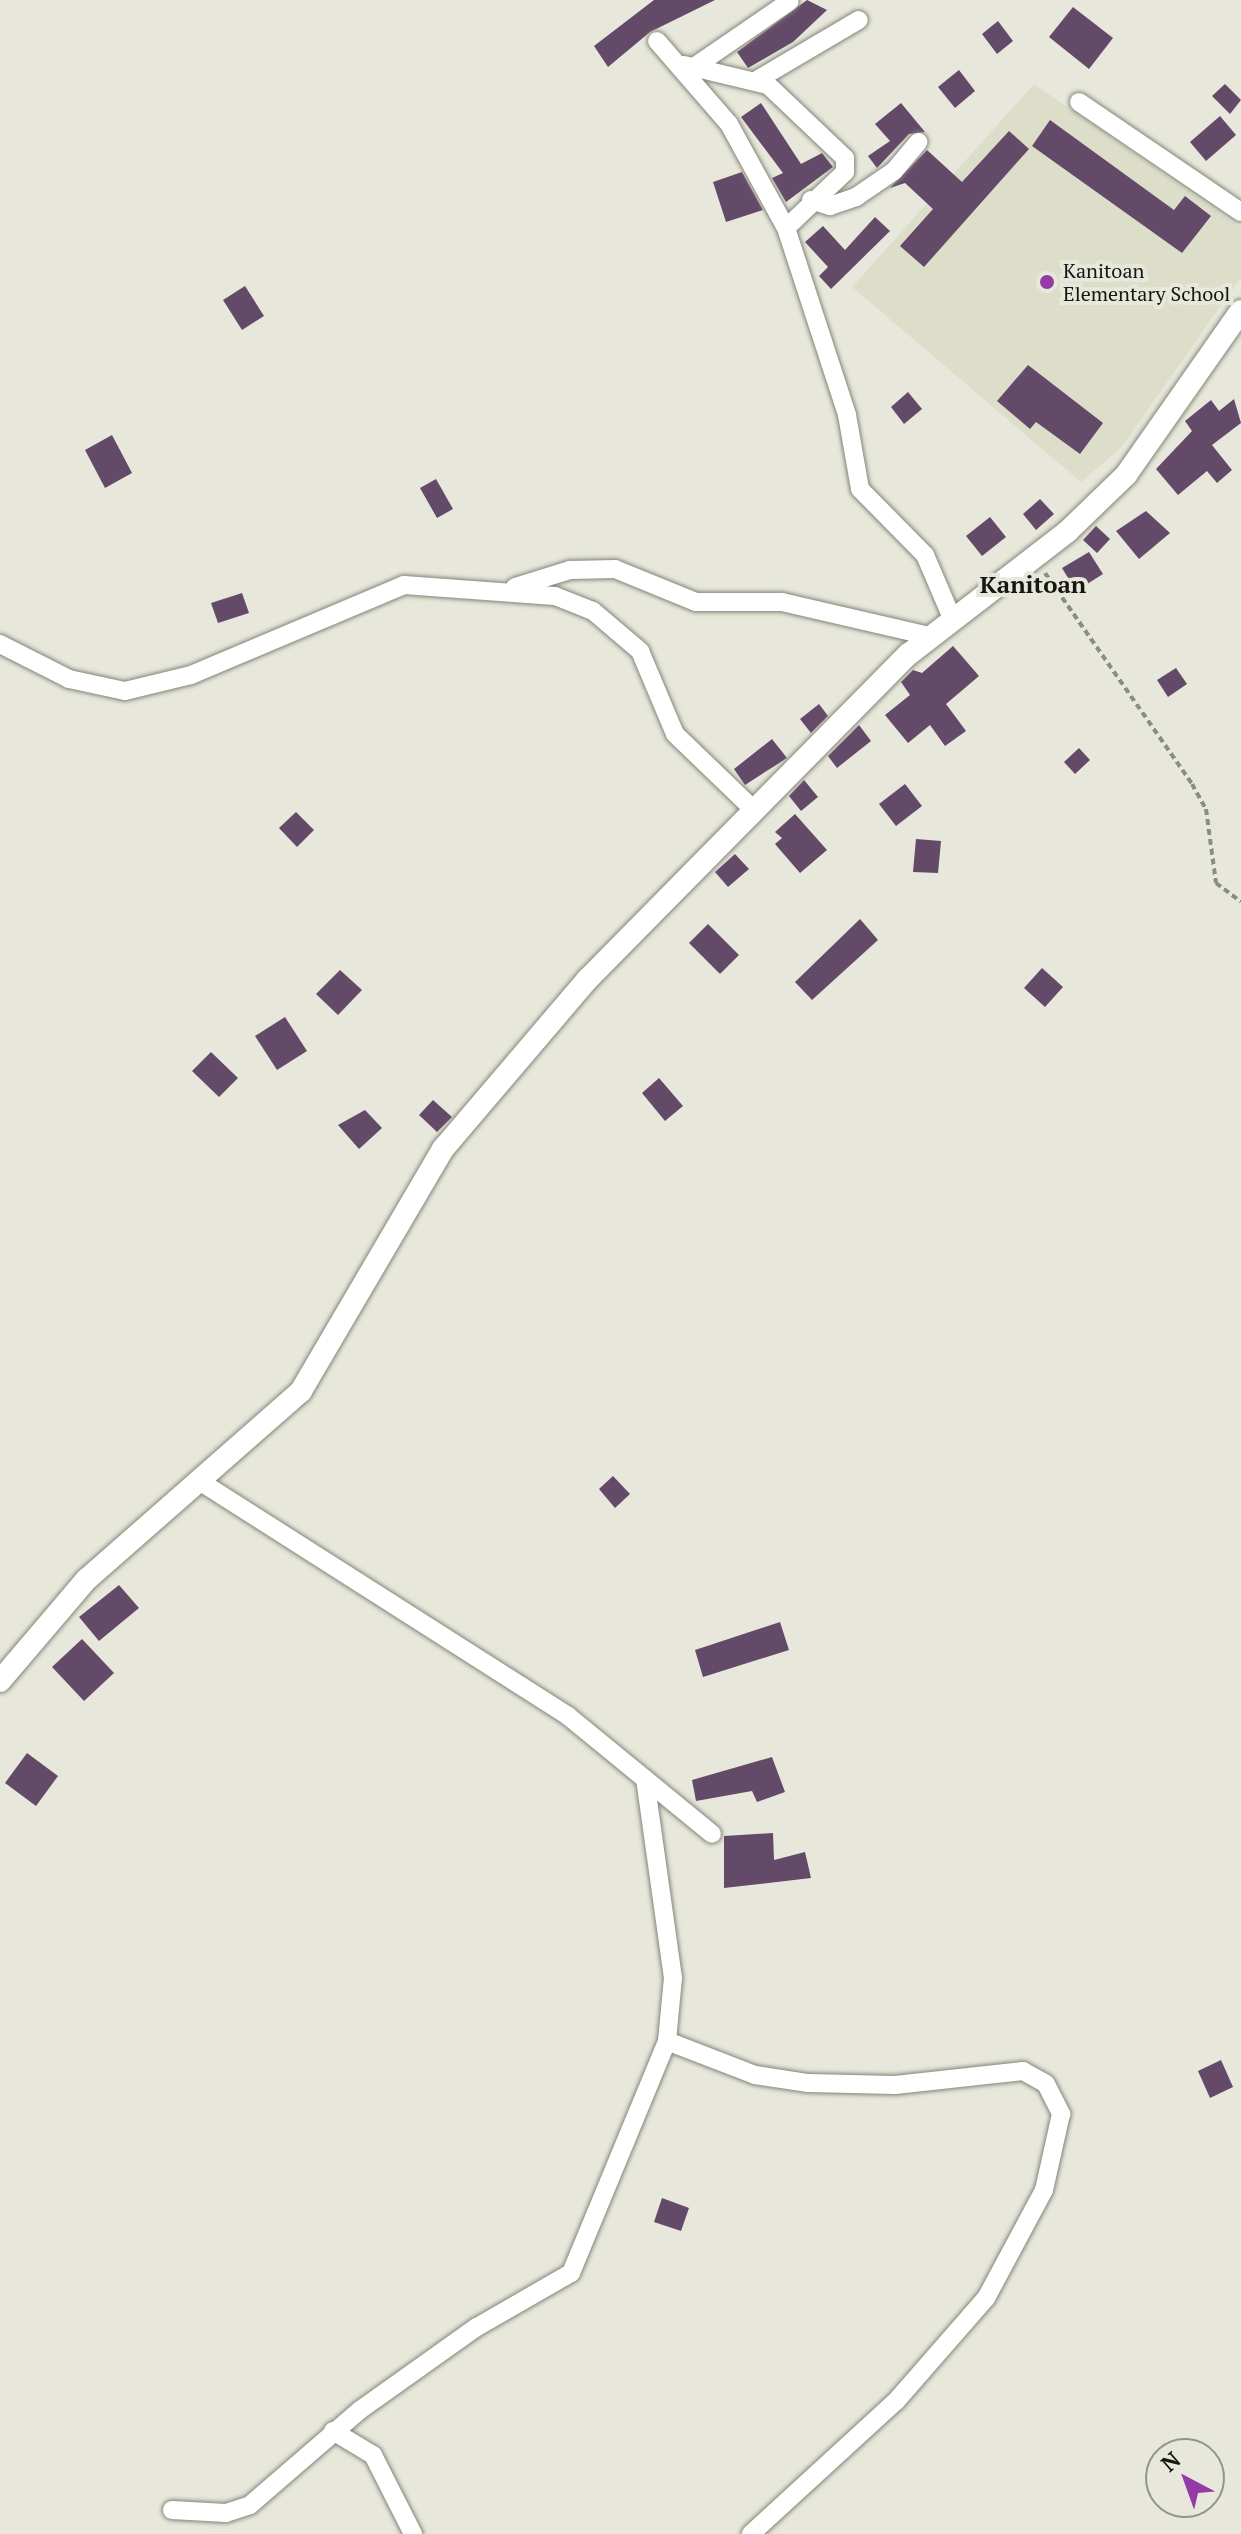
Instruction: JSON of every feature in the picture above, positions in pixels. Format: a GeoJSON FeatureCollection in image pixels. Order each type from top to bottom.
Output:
{"type":"FeatureCollection","features":[{"type":"Feature","properties":{"kind":"street"},"geometry":{"type":"LineString","coordinates":[[689,66],[790,1]]}},
{"type":"Feature","properties":{"kind":"street"},"geometry":{"type":"LineString","coordinates":[[757,80],[859,20]]}},
{"type":"Feature","properties":{"kind":"street"},"geometry":{"type":"LineString","coordinates":[[657,41],[689,66],[729,124],[786,228],[847,415],[860,489],[925,555],[952,618]]}},
{"type":"Feature","properties":{"kind":"street"},"geometry":{"type":"LineString","coordinates":[[689,66],[757,80],[792,104],[847,162],[839,179],[811,200],[786,228]]}},
{"type":"Feature","properties":{"kind":"street"},"geometry":{"type":"LineString","coordinates":[[1079,102],[1241,212]]}},
{"type":"Feature","properties":{"kind":"street"},"geometry":{"type":"LineString","coordinates":[[811,200],[830,206],[856,197],[894,171],[918,142]]}},
{"type":"Feature","properties":{"kind":"street"},"geometry":{"type":"LineString","coordinates":[[0,1681],[86,1580],[204,1484],[325,1360],[420,1184],[471,1114],[752,808],[929,636],[1033,559],[1150,447],[1241,311]]}},
{"type":"Feature","properties":{"kind":"street"},"geometry":{"type":"LineString","coordinates":[[513,588],[603,567],[696,602],[782,602],[929,636]]}},
{"type":"Feature","properties":{"kind":"street"},"geometry":{"type":"LineString","coordinates":[[0,644],[69,679],[125,691],[191,675],[391,588],[513,588],[577,602],[610,623],[650,666],[675,734],[752,808]]}},
{"type":"Feature","properties":{"kind":"street"},"geometry":{"type":"LineString","coordinates":[[204,1484],[526,1688],[712,1834]]}},
{"type":"Feature","properties":{"kind":"street"},"geometry":{"type":"LineString","coordinates":[[172,2510],[226,2513],[250,2505],[333,2431],[477,2327],[571,2273],[667,2041],[673,1978],[645,1779]]}},
{"type":"Feature","properties":{"kind":"street"},"geometry":{"type":"LineString","coordinates":[[667,2041],[755,2075],[839,2086],[1023,2071],[1046,2084],[1061,2114],[1044,2190],[986,2298],[896,2401],[751,2534]]}},
{"type":"Feature","properties":{"kind":"street"},"geometry":{"type":"LineString","coordinates":[[333,2431],[373,2455],[413,2534]]}},
{"type":"Feature","properties":{"kind":"path"},"geometry":{"type":"LineString","coordinates":[[1033,559],[1192,784],[1206,809],[1216,883],[1241,902]]}},
{"type":"Feature","properties":{"kind":"shaded area","name":"Kanitoan Elementary School"},"geometry":{"type":"Polygon","coordinates":[[[1034,84],[1241,228],[1241,277],[1121,448],[1081,482],[852,287],[1034,84]]]}},
{"type":"Feature","properties":{"kind":"building"},"geometry":{"type":"Polygon","coordinates":[[[654,0],[715,0],[650,32],[608,67],[594,46],[654,0]]]}},
{"type":"Feature","properties":{"kind":"building"},"geometry":{"type":"Polygon","coordinates":[[[807,0],[827,10],[793,42],[748,68],[737,52],[807,0]]]}},
{"type":"Feature","properties":{"kind":"building"},"geometry":{"type":"Polygon","coordinates":[[[1073,7],[1113,38],[1089,69],[1049,37],[1073,7]]]}},
{"type":"Feature","properties":{"kind":"building"},"geometry":{"type":"Polygon","coordinates":[[[998,21],[1013,41],[997,54],[982,34],[998,21]]]}},
{"type":"Feature","properties":{"kind":"building"},"geometry":{"type":"Polygon","coordinates":[[[959,70],[975,91],[955,108],[938,87],[959,70]]]}},
{"type":"Feature","properties":{"kind":"building"},"geometry":{"type":"Polygon","coordinates":[[[1225,84],[1241,100],[1230,114],[1212,96],[1225,84]]]}},
{"type":"Feature","properties":{"kind":"building"},"geometry":{"type":"Polygon","coordinates":[[[761,103],[801,164],[822,153],[833,167],[786,202],[772,178],[783,173],[741,117],[761,103]]]}},
{"type":"Feature","properties":{"kind":"building"},"geometry":{"type":"Polygon","coordinates":[[[901,103],[925,132],[909,134],[877,168],[868,156],[890,141],[875,124],[901,103]]]}},
{"type":"Feature","properties":{"kind":"building"},"geometry":{"type":"Polygon","coordinates":[[[1220,116],[1236,135],[1206,161],[1190,142],[1220,116]]]}},
{"type":"Feature","properties":{"kind":"building"},"geometry":{"type":"Polygon","coordinates":[[[1050,120],[1174,210],[1185,196],[1211,216],[1182,253],[1032,146],[1050,120]]]}},
{"type":"Feature","properties":{"kind":"building"},"geometry":{"type":"Polygon","coordinates":[[[1009,131],[1029,149],[924,267],[900,246],[933,209],[905,183],[890,188],[927,150],[962,182],[1009,131]]]}},
{"type":"Feature","properties":{"kind":"building"},"geometry":{"type":"Polygon","coordinates":[[[742,172],[763,210],[726,222],[713,182],[742,172]]]}},
{"type":"Feature","properties":{"kind":"building"},"geometry":{"type":"Polygon","coordinates":[[[875,217],[890,231],[831,289],[819,276],[828,267],[805,242],[823,226],[845,250],[875,217]]]}},
{"type":"Feature","properties":{"kind":"building"},"geometry":{"type":"Polygon","coordinates":[[[245,286],[264,316],[242,330],[223,300],[245,286]]]}},
{"type":"Feature","properties":{"kind":"building"},"geometry":{"type":"Polygon","coordinates":[[[1028,365],[1103,423],[1080,454],[1036,422],[1030,429],[997,401],[1028,365]]]}},
{"type":"Feature","properties":{"kind":"building"},"geometry":{"type":"Polygon","coordinates":[[[908,392],[922,409],[904,424],[891,407],[908,392]]]}},
{"type":"Feature","properties":{"kind":"building"},"geometry":{"type":"Polygon","coordinates":[[[1234,399],[1241,423],[1212,445],[1232,470],[1217,483],[1207,471],[1178,495],[1156,469],[1192,431],[1185,421],[1211,400],[1219,411],[1234,399]]]}},
{"type":"Feature","properties":{"kind":"building"},"geometry":{"type":"Polygon","coordinates":[[[112,435],[132,473],[105,488],[85,450],[112,435]]]}},
{"type":"Feature","properties":{"kind":"building"},"geometry":{"type":"Polygon","coordinates":[[[436,479],[453,509],[437,518],[420,488],[436,479]]]}},
{"type":"Feature","properties":{"kind":"building"},"geometry":{"type":"Polygon","coordinates":[[[1040,499],[1054,514],[1036,530],[1023,514],[1040,499]]]}},
{"type":"Feature","properties":{"kind":"building"},"geometry":{"type":"Polygon","coordinates":[[[1146,511],[1170,533],[1139,559],[1116,531],[1146,511]]]}},
{"type":"Feature","properties":{"kind":"building"},"geometry":{"type":"Polygon","coordinates":[[[990,517],[1006,537],[982,556],[966,536],[990,517]]]}},
{"type":"Feature","properties":{"kind":"building"},"geometry":{"type":"Polygon","coordinates":[[[1096,526],[1110,539],[1097,553],[1083,540],[1096,526]]]}},
{"type":"Feature","properties":{"kind":"building"},"geometry":{"type":"Polygon","coordinates":[[[1089,552],[1103,574],[1076,591],[1062,568],[1089,552]]]}},
{"type":"Feature","properties":{"kind":"building"},"geometry":{"type":"Polygon","coordinates":[[[242,593],[249,613],[218,623],[211,603],[242,593]]]}},
{"type":"Feature","properties":{"kind":"building"},"geometry":{"type":"Polygon","coordinates":[[[953,646],[979,676],[946,704],[966,731],[945,746],[930,725],[908,743],[885,715],[910,695],[901,682],[913,670],[922,673],[953,646]]]}},
{"type":"Feature","properties":{"kind":"building"},"geometry":{"type":"Polygon","coordinates":[[[1176,668],[1187,684],[1168,697],[1157,680],[1176,668]]]}},
{"type":"Feature","properties":{"kind":"building"},"geometry":{"type":"Polygon","coordinates":[[[819,704],[828,716],[811,733],[800,719],[819,704]]]}},
{"type":"Feature","properties":{"kind":"building"},"geometry":{"type":"Polygon","coordinates":[[[859,725],[871,741],[837,768],[828,756],[859,725]]]}},
{"type":"Feature","properties":{"kind":"building"},"geometry":{"type":"Polygon","coordinates":[[[772,739],[787,758],[745,785],[734,769],[772,739]]]}},
{"type":"Feature","properties":{"kind":"building"},"geometry":{"type":"Polygon","coordinates":[[[1079,748],[1090,760],[1075,774],[1064,762],[1079,748]]]}},
{"type":"Feature","properties":{"kind":"building"},"geometry":{"type":"Polygon","coordinates":[[[804,780],[818,797],[801,811],[789,796],[804,780]]]}},
{"type":"Feature","properties":{"kind":"building"},"geometry":{"type":"Polygon","coordinates":[[[905,784],[922,806],[896,826],[879,804],[905,784]]]}},
{"type":"Feature","properties":{"kind":"building"},"geometry":{"type":"Polygon","coordinates":[[[296,812],[314,830],[297,847],[279,828],[296,812]]]}},
{"type":"Feature","properties":{"kind":"building"},"geometry":{"type":"Polygon","coordinates":[[[795,814],[827,850],[800,873],[775,844],[782,838],[775,832],[795,814]]]}},
{"type":"Feature","properties":{"kind":"building"},"geometry":{"type":"Polygon","coordinates":[[[916,839],[941,841],[938,873],[913,872],[916,839]]]}},
{"type":"Feature","properties":{"kind":"building"},"geometry":{"type":"Polygon","coordinates":[[[735,854],[749,869],[728,887],[715,872],[735,854]]]}},
{"type":"Feature","properties":{"kind":"building"},"geometry":{"type":"Polygon","coordinates":[[[860,919],[878,940],[812,1000],[795,982],[860,919]]]}},
{"type":"Feature","properties":{"kind":"building"},"geometry":{"type":"Polygon","coordinates":[[[708,924],[739,955],[720,974],[689,943],[708,924]]]}},
{"type":"Feature","properties":{"kind":"building"},"geometry":{"type":"Polygon","coordinates":[[[1042,968],[1063,987],[1045,1007],[1024,988],[1042,968]]]}},
{"type":"Feature","properties":{"kind":"building"},"geometry":{"type":"Polygon","coordinates":[[[340,970],[362,990],[338,1015],[316,994],[340,970]]]}},
{"type":"Feature","properties":{"kind":"building"},"geometry":{"type":"Polygon","coordinates":[[[285,1017],[307,1051],[277,1070],[255,1036],[285,1017]]]}},
{"type":"Feature","properties":{"kind":"building"},"geometry":{"type":"Polygon","coordinates":[[[211,1052],[238,1078],[219,1097],[192,1071],[211,1052]]]}},
{"type":"Feature","properties":{"kind":"building"},"geometry":{"type":"Polygon","coordinates":[[[659,1078],[683,1106],[665,1121],[642,1093],[659,1078]]]}},
{"type":"Feature","properties":{"kind":"building"},"geometry":{"type":"Polygon","coordinates":[[[433,1100],[452,1117],[437,1132],[419,1115],[433,1100]]]}},
{"type":"Feature","properties":{"kind":"building"},"geometry":{"type":"Polygon","coordinates":[[[365,1110],[382,1128],[359,1149],[338,1125],[365,1110]]]}},
{"type":"Feature","properties":{"kind":"building"},"geometry":{"type":"Polygon","coordinates":[[[613,1476],[630,1494],[615,1508],[599,1489],[613,1476]]]}},
{"type":"Feature","properties":{"kind":"building"},"geometry":{"type":"Polygon","coordinates":[[[119,1585],[139,1608],[99,1641],[79,1617],[119,1585]]]}},
{"type":"Feature","properties":{"kind":"building"},"geometry":{"type":"Polygon","coordinates":[[[780,1622],[789,1650],[703,1677],[695,1650],[780,1622]]]}},
{"type":"Feature","properties":{"kind":"building"},"geometry":{"type":"Polygon","coordinates":[[[82,1639],[114,1673],[84,1701],[52,1667],[82,1639]]]}},
{"type":"Feature","properties":{"kind":"building"},"geometry":{"type":"Polygon","coordinates":[[[27,1753],[58,1776],[36,1806],[5,1783],[27,1753]]]}},
{"type":"Feature","properties":{"kind":"building"},"geometry":{"type":"Polygon","coordinates":[[[772,1757],[785,1792],[757,1802],[752,1791],[696,1801],[692,1780],[772,1757]]]}},
{"type":"Feature","properties":{"kind":"building"},"geometry":{"type":"Polygon","coordinates":[[[773,1833],[774,1860],[805,1852],[811,1878],[724,1888],[724,1836],[773,1833]]]}},
{"type":"Feature","properties":{"kind":"building"},"geometry":{"type":"Polygon","coordinates":[[[1221,2060],[1233,2087],[1210,2098],[1198,2071],[1221,2060]]]}},
{"type":"Feature","properties":{"kind":"building"},"geometry":{"type":"Polygon","coordinates":[[[662,2198],[689,2208],[681,2231],[654,2222],[662,2198]]]}},
{"type":"Feature","properties":{"kind":"place","name":"Kanitoan Elementary School"},"geometry":{"type":"Point","coordinates":[1047,282]}},
{"type":"Feature","properties":{"kind":"district","name":"Kanitoan"},"geometry":{"type":"Point","coordinates":[1033,585]}}]}
